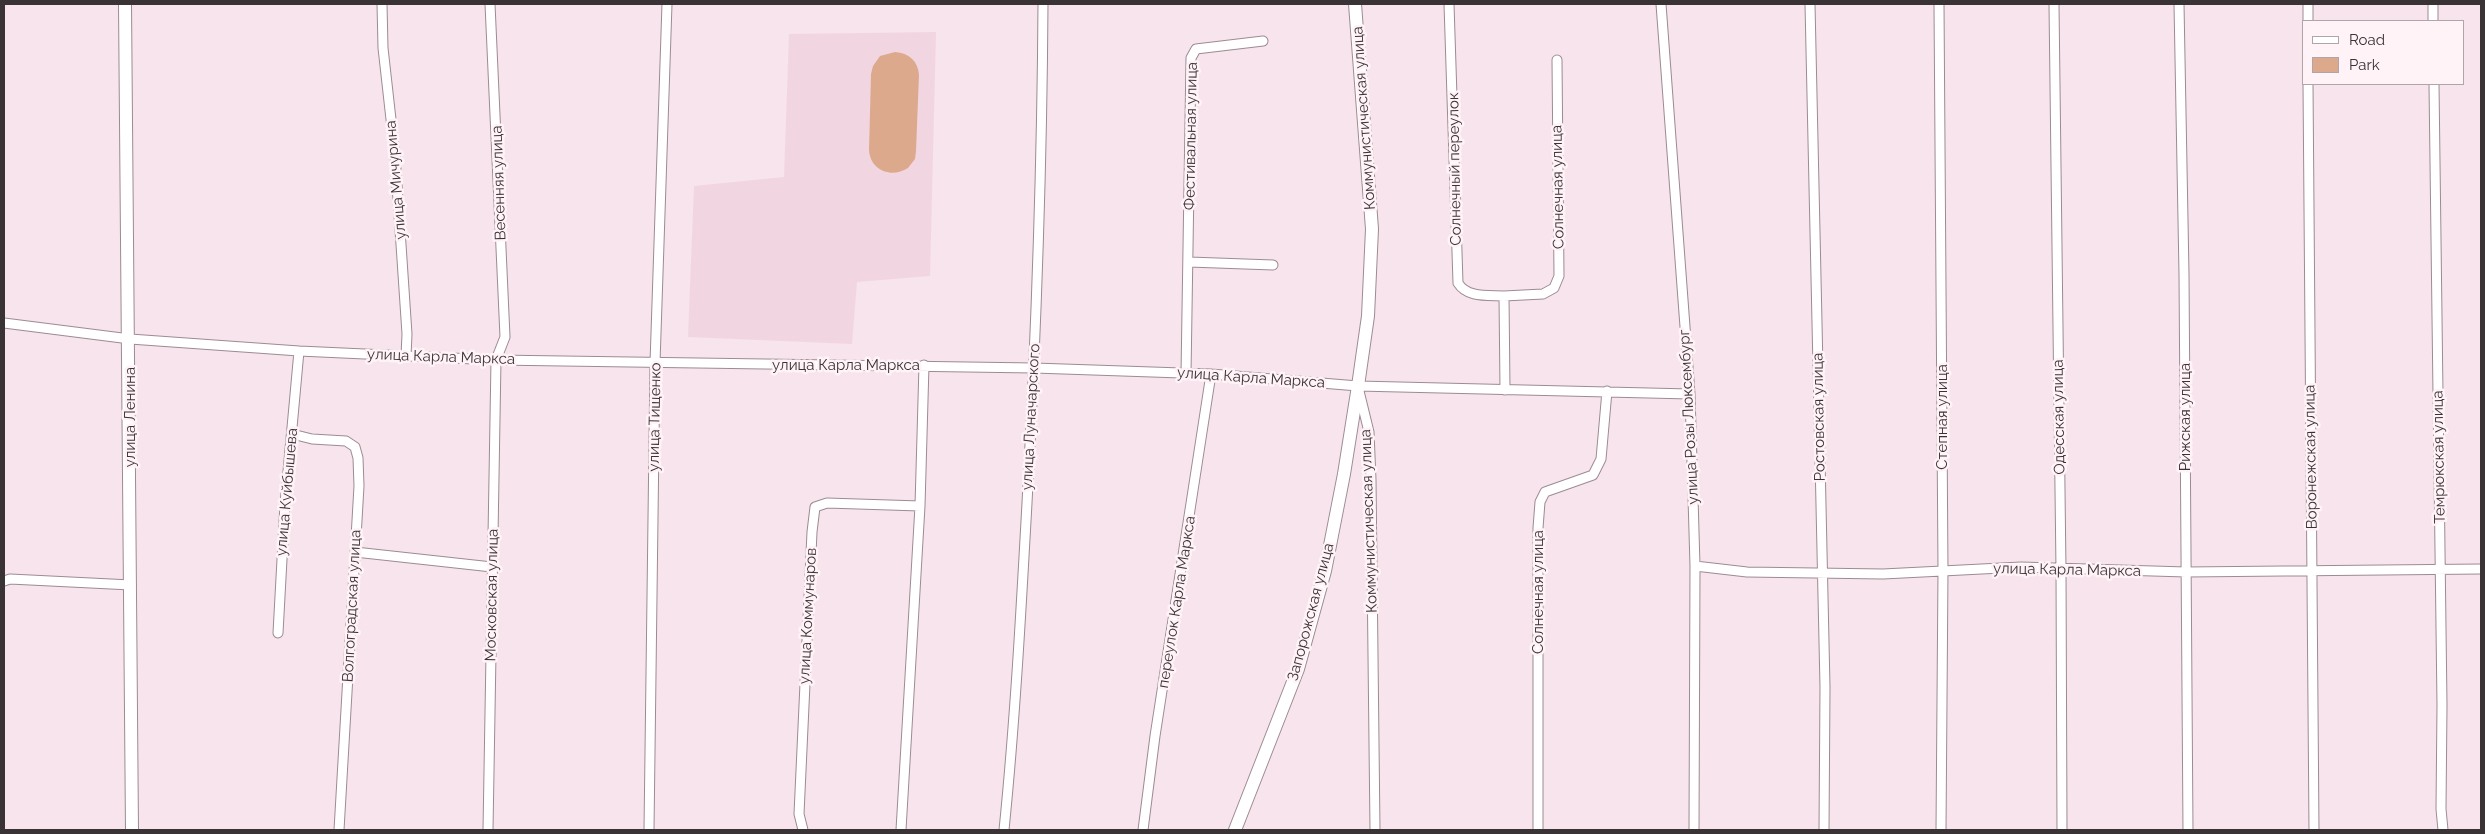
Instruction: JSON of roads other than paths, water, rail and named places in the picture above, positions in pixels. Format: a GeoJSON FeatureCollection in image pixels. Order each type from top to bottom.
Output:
{"type":"FeatureCollection","features":[{"type":"Feature","properties":{"kind":"main road","name":"улица Ленина"},"geometry":{"type":"LineString","coordinates":[[125,4],[130,338],[132,830]]}},
{"type":"Feature","properties":{"kind":"main road","name":"Коммунистическая улица"},"geometry":{"type":"LineString","coordinates":[[1355,4],[1372,229],[1368,316],[1358,386]]}},
{"type":"Feature","properties":{"kind":"main road","name":"Запорожская улица"},"geometry":{"type":"LineString","coordinates":[[1235,830],[1298,669],[1324,571],[1358,386]]}},
{"type":"Feature","properties":{"kind":"street","name":"улица Мичурина"},"geometry":{"type":"LineString","coordinates":[[382,4],[383,48],[395,155],[406,324],[406,356]]}},
{"type":"Feature","properties":{"kind":"street","name":"Весенняя улица"},"geometry":{"type":"LineString","coordinates":[[490,4],[505,337],[496,360]]}},
{"type":"Feature","properties":{"kind":"street","name":"улица Тищенко"},"geometry":{"type":"LineString","coordinates":[[649,830],[655,363],[660,268],[667,4]]}},
{"type":"Feature","properties":{"kind":"street","name":"улица Луначарского"},"geometry":{"type":"LineString","coordinates":[[1004,830],[1019,650],[1034,368],[1042,143],[1043,4]]}},
{"type":"Feature","properties":{"kind":"street","name":"Солнечный переулок"},"geometry":{"type":"LineString","coordinates":[[1449,4],[1458,282],[1462,290],[1471,294],[1504,296]]}},
{"type":"Feature","properties":{"kind":"street","name":"улица Розы Люксембург"},"geometry":{"type":"LineString","coordinates":[[1661,4],[1690,394],[1695,566],[1694,830]]}},
{"type":"Feature","properties":{"kind":"street","name":"Ростовская улица"},"geometry":{"type":"LineString","coordinates":[[1810,4],[1823,572],[1824,830]]}},
{"type":"Feature","properties":{"kind":"street","name":"Степная улица"},"geometry":{"type":"LineString","coordinates":[[1939,4],[1942,570],[1941,830]]}},
{"type":"Feature","properties":{"kind":"street","name":"Одесская улица"},"geometry":{"type":"LineString","coordinates":[[2054,4],[2062,570],[2062,830]]}},
{"type":"Feature","properties":{"kind":"street","name":"Рижская улица"},"geometry":{"type":"LineString","coordinates":[[2179,4],[2184,284],[2188,830]]}},
{"type":"Feature","properties":{"kind":"street"},"geometry":{"type":"LineString","coordinates":[[2308,4],[2308,20]]}},
{"type":"Feature","properties":{"kind":"street"},"geometry":{"type":"LineString","coordinates":[[2432,4],[2433,20]]}},
{"type":"Feature","properties":{"kind":"street","name":"Фестивальная улица"},"geometry":{"type":"LineString","coordinates":[[1186,374],[1191,58],[1196,48],[1263,41]]}},
{"type":"Feature","properties":{"kind":"street","name":"Солнечная улица"},"geometry":{"type":"LineString","coordinates":[[1504,296],[1543,294],[1554,288],[1559,276],[1557,60]]}},
{"type":"Feature","properties":{"kind":"street","name":"Воронежская улица"},"geometry":{"type":"LineString","coordinates":[[2308,85],[2314,830]]}},
{"type":"Feature","properties":{"kind":"street","name":"Темрюкская улица"},"geometry":{"type":"LineString","coordinates":[[2434,85],[2442,705],[2441,809],[2443,830]]}},
{"type":"Feature","properties":{"kind":"street"},"geometry":{"type":"LineString","coordinates":[[1189,262],[1273,265]]}},
{"type":"Feature","properties":{"kind":"street"},"geometry":{"type":"LineString","coordinates":[[1504,296],[1506,390]]}},
{"type":"Feature","properties":{"kind":"street","name":"улица Карла Маркса"},"geometry":{"type":"LineString","coordinates":[[4,323],[130,338],[299,351],[496,360],[1034,368],[1211,374],[1358,386],[1690,394]]}},
{"type":"Feature","properties":{"kind":"street","name":"улица Куйбышева"},"geometry":{"type":"LineString","coordinates":[[278,633],[285,504],[299,351]]}},
{"type":"Feature","properties":{"kind":"street","name":"Московская улица"},"geometry":{"type":"LineString","coordinates":[[488,830],[496,360]]}},
{"type":"Feature","properties":{"kind":"street"},"geometry":{"type":"LineString","coordinates":[[901,830],[920,506],[924,365]]}},
{"type":"Feature","properties":{"kind":"street","name":"переулок Карла Маркса"},"geometry":{"type":"LineString","coordinates":[[1143,830],[1155,736],[1211,374]]}},
{"type":"Feature","properties":{"kind":"street","name":"Коммунистическая улица"},"geometry":{"type":"LineString","coordinates":[[1358,386],[1369,432],[1371,480],[1375,830]]}},
{"type":"Feature","properties":{"kind":"street","name":"Солнечная улица"},"geometry":{"type":"LineString","coordinates":[[1538,830],[1538,528],[1540,502],[1545,492],[1593,475],[1601,459],[1607,391]]}},
{"type":"Feature","properties":{"kind":"street","name":"Волгоградская улица"},"geometry":{"type":"LineString","coordinates":[[292,434],[312,439],[346,441],[354,447],[358,458],[359,486],[338,830]]}},
{"type":"Feature","properties":{"kind":"street","name":"улица Коммунаров"},"geometry":{"type":"LineString","coordinates":[[803,830],[798,814],[812,532],[816,507],[827,503],[920,506]]}},
{"type":"Feature","properties":{"kind":"street"},"geometry":{"type":"LineString","coordinates":[[355,552],[492,567]]}},
{"type":"Feature","properties":{"kind":"street","name":"улица Карла Маркса"},"geometry":{"type":"LineString","coordinates":[[1695,566],[1747,572],[1883,574],[2021,567],[2062,570],[2186,572],[2481,569]]}},
{"type":"Feature","properties":{"kind":"street"},"geometry":{"type":"LineString","coordinates":[[4,581],[10,579],[131,585]]}}]}
